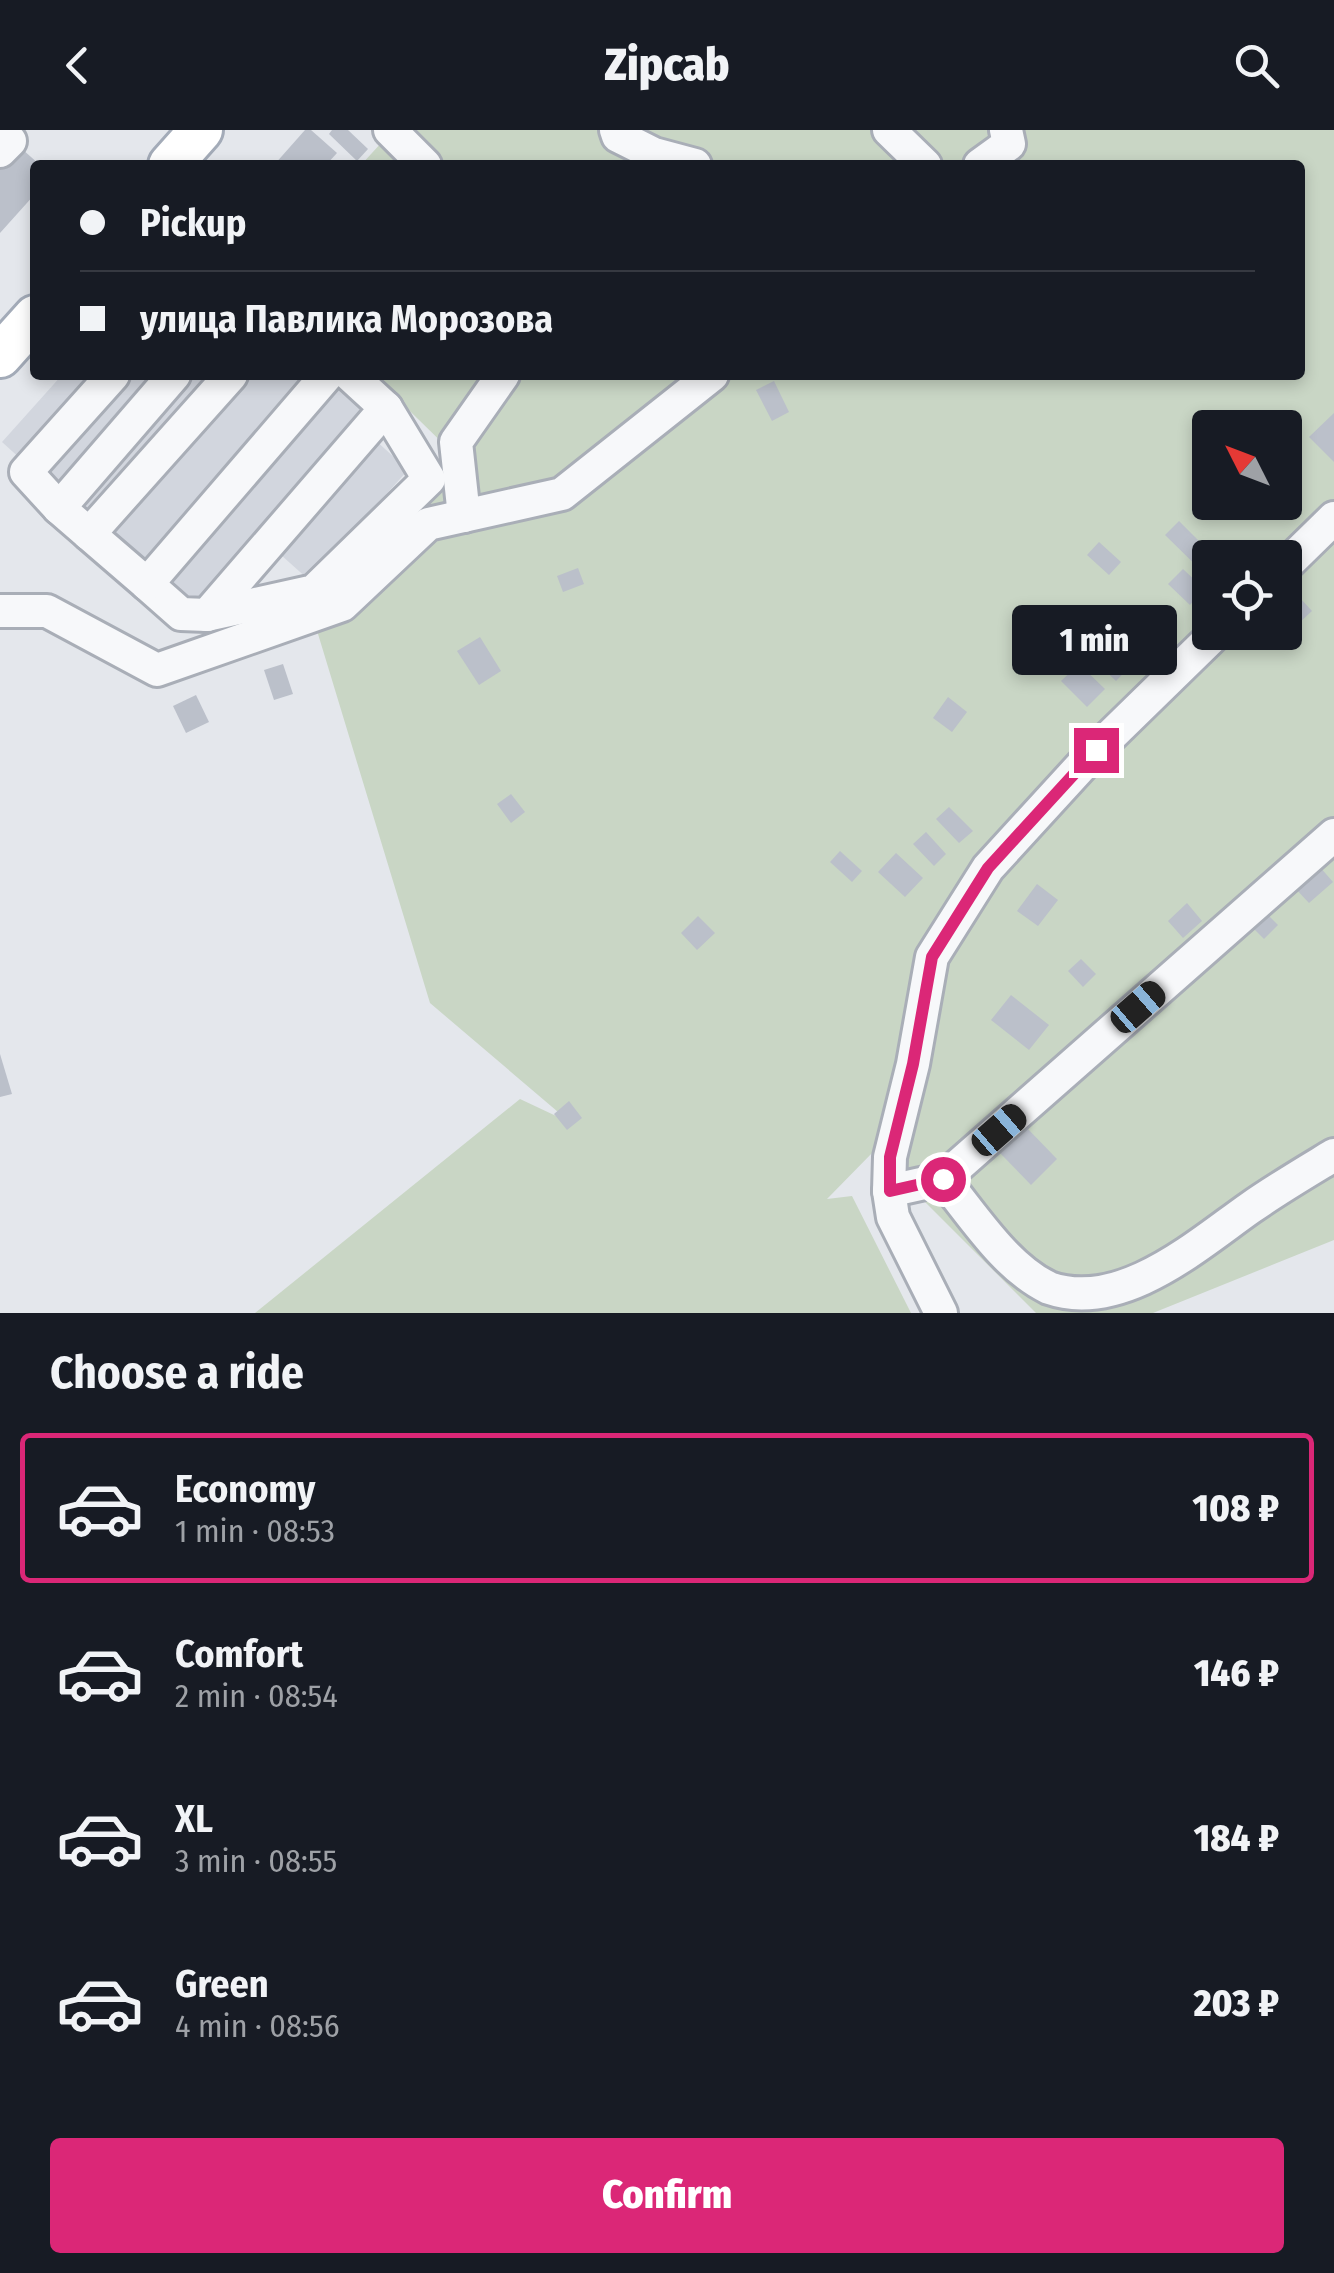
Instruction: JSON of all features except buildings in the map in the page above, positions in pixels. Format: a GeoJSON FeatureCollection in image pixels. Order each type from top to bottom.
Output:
{"type":"FeatureCollection","features":[{"type":"Feature","properties":{"kind":"main road"},"geometry":{"type":"LineString","coordinates":[[174,160],[201,130]]}},
{"type":"Feature","properties":{"kind":"main road"},"geometry":{"type":"LineString","coordinates":[[1,352],[30,322]]}},
{"type":"Feature","properties":{"kind":"street"},"geometry":{"type":"LineString","coordinates":[[390,130],[419,160]]}},
{"type":"Feature","properties":{"kind":"street"},"geometry":{"type":"LineString","coordinates":[[616,130],[618,136],[656,160]]}},
{"type":"Feature","properties":{"kind":"street"},"geometry":{"type":"LineString","coordinates":[[889,130],[921,160]]}},
{"type":"Feature","properties":{"kind":"street"},"geometry":{"type":"LineString","coordinates":[[987,160],[1009,144],[1006,130]]}},
{"type":"Feature","properties":{"kind":"street"},"geometry":{"type":"LineString","coordinates":[[109,380],[26,472],[59,508],[181,614],[207,615],[314,591],[429,479],[386,408],[355,380]]}},
{"type":"Feature","properties":{"kind":"street"},"geometry":{"type":"LineString","coordinates":[[59,508],[170,380]]}},
{"type":"Feature","properties":{"kind":"street"},"geometry":{"type":"LineString","coordinates":[[89,534],[227,380]]}},
{"type":"Feature","properties":{"kind":"street"},"geometry":{"type":"LineString","coordinates":[[147,584],[322,380]]}},
{"type":"Feature","properties":{"kind":"street"},"geometry":{"type":"LineString","coordinates":[[464,516],[456,442],[500,380]]}},
{"type":"Feature","properties":{"kind":"street"},"geometry":{"type":"LineString","coordinates":[[0,611],[47,611],[158,670],[342,604],[428,524],[562,494],[706,380]]}},
{"type":"Feature","properties":{"kind":"street"},"geometry":{"type":"LineString","coordinates":[[207,615],[386,408]]}},
{"type":"Feature","properties":{"kind":"street"},"geometry":{"type":"LineString","coordinates":[[1302,549],[1334,518]]}},
{"type":"Feature","properties":{"kind":"street"},"geometry":{"type":"LineString","coordinates":[[941,1313],[894,1217],[890,1191],[890,1157],[913,1064],[932,957],[988,868],[1096,750],[1199,650]]}},
{"type":"Feature","properties":{"kind":"street"},"geometry":{"type":"LineString","coordinates":[[890,1191],[943,1179],[1334,835]]}},
{"type":"Feature","properties":{"kind":"street"},"geometry":{"type":"LineString","coordinates":[[943,1179],[1006,1254],[1047,1287],[1080,1298],[1129,1289],[1177,1262],[1254,1205],[1334,1154]]}},
{"type":"Feature","properties":{"kind":"shaded area"},"geometry":{"type":"Polygon","coordinates":[[[58,380],[339,380],[374,412],[361,427],[408,470],[309,580],[262,538],[193,615],[2,442],[58,380]]]}},
{"type":"Feature","properties":{"kind":"green space"},"geometry":{"type":"Polygon","coordinates":[[[393,130],[1334,130],[1334,1240],[1153,1313],[1036,1313],[874,1151],[827,1199],[852,1196],[911,1313],[255,1313],[520,1099],[571,1123],[430,1003],[315,624],[464,464],[378,380],[1305,380],[1305,160],[366,160],[393,130]]]}},
{"type":"Feature","properties":{"kind":"route"},"geometry":{"type":"LineString","coordinates":[[943,1179],[890,1191],[890,1157],[913,1064],[932,957],[988,868],[1096,750]]}}]}
